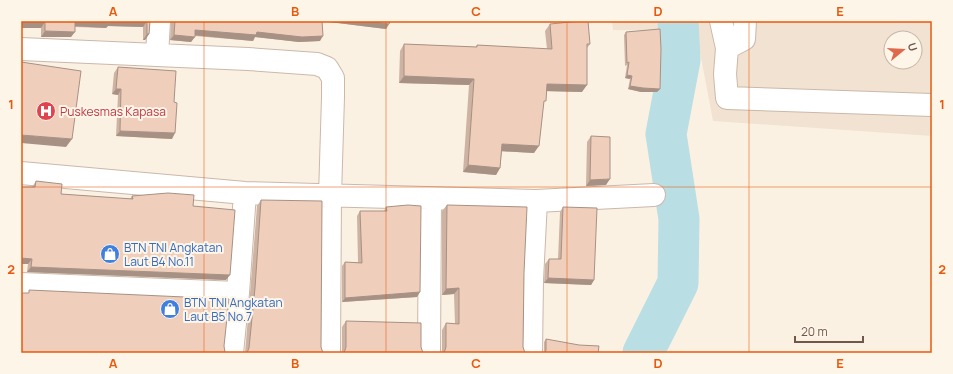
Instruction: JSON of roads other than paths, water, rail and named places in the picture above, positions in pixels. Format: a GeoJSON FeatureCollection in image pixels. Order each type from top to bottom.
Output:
{"type":"FeatureCollection","features":[{"type":"Feature","properties":{"kind":"street"},"geometry":{"type":"LineString","coordinates":[[157,55],[159,21]]}},
{"type":"Feature","properties":{"kind":"street"},"geometry":{"type":"LineString","coordinates":[[721,21],[727,48],[725,74],[727,98],[932,105]]}},
{"type":"Feature","properties":{"kind":"street"},"geometry":{"type":"LineString","coordinates":[[727,48],[744,39],[745,21]]}},
{"type":"Feature","properties":{"kind":"street"},"geometry":{"type":"LineString","coordinates":[[21,49],[248,59],[317,64],[327,68],[333,78],[334,97],[330,196],[329,353]]}},
{"type":"Feature","properties":{"kind":"street"},"geometry":{"type":"LineString","coordinates":[[21,172],[245,193],[536,201],[654,195]]}},
{"type":"Feature","properties":{"kind":"street"},"geometry":{"type":"LineString","coordinates":[[232,353],[245,193]]}},
{"type":"Feature","properties":{"kind":"street"},"geometry":{"type":"LineString","coordinates":[[429,353],[430,199]]}},
{"type":"Feature","properties":{"kind":"street"},"geometry":{"type":"LineString","coordinates":[[531,353],[532,280],[536,201]]}},
{"type":"Feature","properties":{"kind":"street"},"geometry":{"type":"LineString","coordinates":[[21,284],[238,293]]}},
{"type":"Feature","properties":{"kind":"waterway"},"geometry":{"type":"LineString","coordinates":[[643,353],[678,283],[679,219],[666,134],[680,60],[678,21]]}},
{"type":"Feature","properties":{"kind":"place","name":"Puskesmas Kapasa"},"geometry":{"type":"Point","coordinates":[46,111]}},
{"type":"Feature","properties":{"kind":"place","name":"BTN TNI Angkatan Laut B4 No.11"},"geometry":{"type":"Point","coordinates":[110,254]}},
{"type":"Feature","properties":{"kind":"place","name":"BTN TNI Angkatan Laut B5 No.7"},"geometry":{"type":"Point","coordinates":[170,309]}}]}
